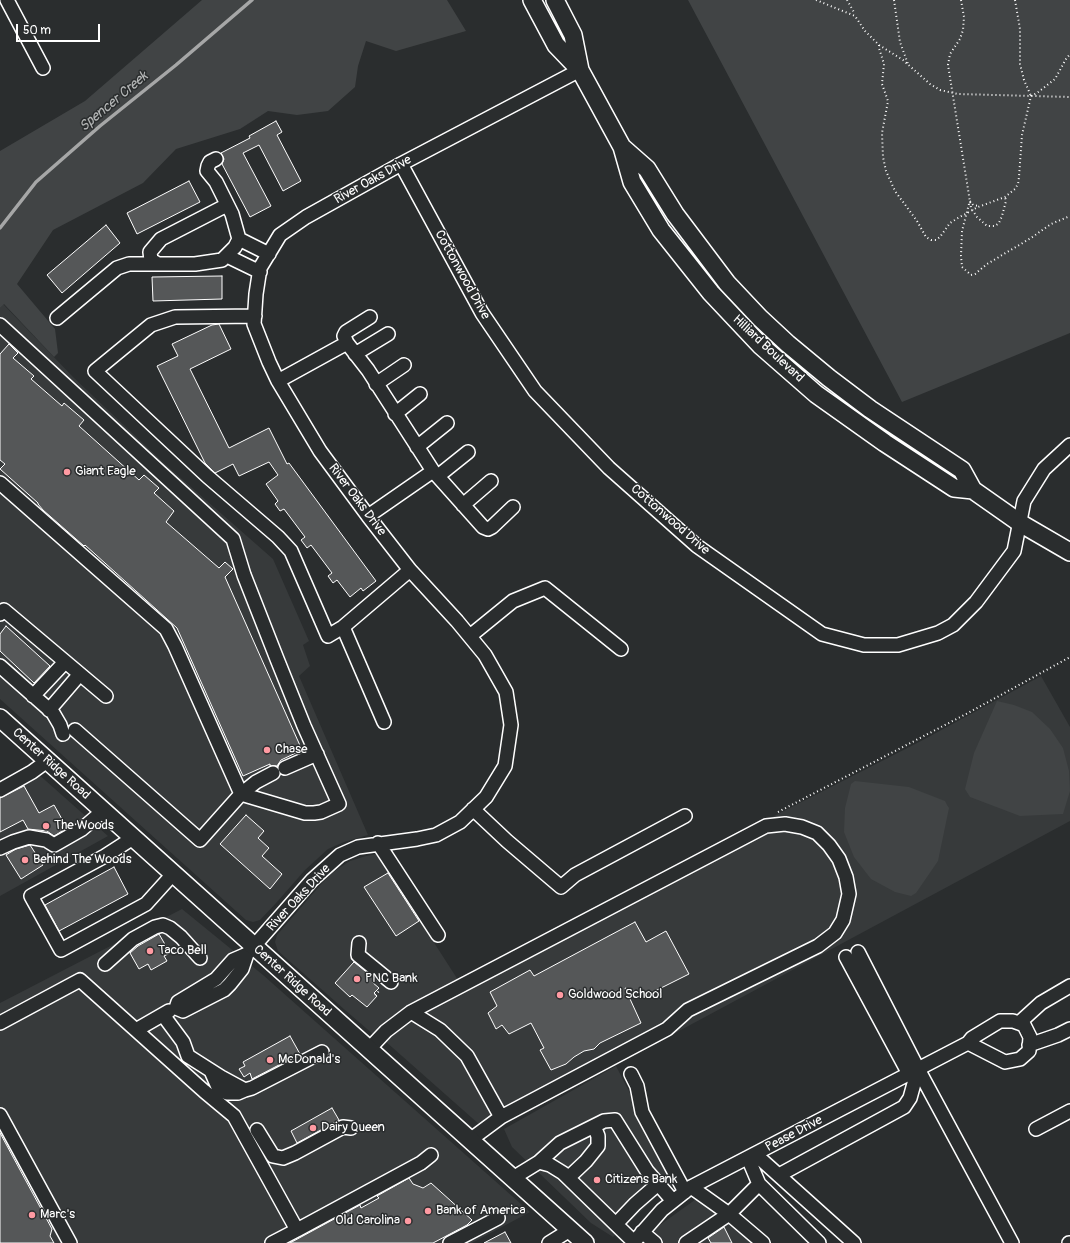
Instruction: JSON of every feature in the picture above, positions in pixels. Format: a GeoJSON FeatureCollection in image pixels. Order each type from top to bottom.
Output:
{"type":"FeatureCollection","features":[{"type":"Feature","properties":{"kind":"main road","name":"Hilliard Boulevard"},"geometry":{"type":"LineString","coordinates":[[532,0],[556,45],[580,70],[622,147],[632,182],[661,230],[711,293],[760,345],[816,394],[885,443],[954,488],[973,490],[1020,523],[1070,552]]}},
{"type":"Feature","properties":{"kind":"main road","name":"Hilliard Boulevard"},"geometry":{"type":"LineString","coordinates":[[555,0],[573,34],[580,70]]}},
{"type":"Feature","properties":{"kind":"main road","name":"Center Ridge Road"},"geometry":{"type":"LineString","coordinates":[[0,718],[173,874],[250,950],[368,1049],[585,1243]]}},
{"type":"Feature","properties":{"kind":"street"},"geometry":{"type":"LineString","coordinates":[[7,0],[43,68]]}},
{"type":"Feature","properties":{"kind":"street","name":"River Oaks Drive"},"geometry":{"type":"LineString","coordinates":[[136,1030],[176,1008],[178,1002],[216,979],[233,960],[250,950],[312,880],[340,855],[358,847],[436,835],[460,822],[486,797],[505,766],[511,725],[506,692],[485,655],[470,636],[410,570],[368,516],[320,450],[278,381],[254,324],[260,268],[280,235],[306,217],[401,164],[580,70]]}},
{"type":"Feature","properties":{"kind":"street"},"geometry":{"type":"LineString","coordinates":[[57,318],[117,268],[129,264],[195,264],[222,260],[235,247],[239,239],[232,214],[216,182],[207,170],[210,162],[216,159]]}},
{"type":"Feature","properties":{"kind":"street","name":"Cottonwood Drive"},"geometry":{"type":"LineString","coordinates":[[401,164],[482,313],[535,391],[610,468],[697,546],[822,634],[864,645],[898,645],[938,633],[953,625],[976,602],[1014,551],[1024,501],[1044,469],[1070,445]]}},
{"type":"Feature","properties":{"kind":"street"},"geometry":{"type":"LineString","coordinates":[[158,264],[151,260],[150,252],[161,239],[227,205]]}},
{"type":"Feature","properties":{"kind":"street"},"geometry":{"type":"LineString","coordinates":[[239,239],[268,254]]}},
{"type":"Feature","properties":{"kind":"street"},"geometry":{"type":"LineString","coordinates":[[226,256],[260,272]]}},
{"type":"Feature","properties":{"kind":"street"},"geometry":{"type":"LineString","coordinates":[[255,316],[175,317],[151,325],[95,371],[207,476],[278,537],[291,551],[328,636],[343,627],[410,570]]}},
{"type":"Feature","properties":{"kind":"street"},"geometry":{"type":"LineString","coordinates":[[370,317],[346,332],[344,336],[347,343],[435,473],[484,528],[488,529],[492,527],[513,507]]}},
{"type":"Feature","properties":{"kind":"street"},"geometry":{"type":"LineString","coordinates":[[0,325],[233,539],[244,575],[304,726],[339,804],[314,814],[305,813],[241,794],[176,646],[166,629],[0,483]]}},
{"type":"Feature","properties":{"kind":"street"},"geometry":{"type":"LineString","coordinates":[[355,354],[388,334]]}},
{"type":"Feature","properties":{"kind":"street"},"geometry":{"type":"LineString","coordinates":[[278,381],[347,343]]}},
{"type":"Feature","properties":{"kind":"street"},"geometry":{"type":"LineString","coordinates":[[376,384],[404,365]]}},
{"type":"Feature","properties":{"kind":"street"},"geometry":{"type":"LineString","coordinates":[[395,414],[420,394]]}},
{"type":"Feature","properties":{"kind":"street"},"geometry":{"type":"LineString","coordinates":[[417,447],[447,423]]}},
{"type":"Feature","properties":{"kind":"street"},"geometry":{"type":"LineString","coordinates":[[368,516],[468,452]]}},
{"type":"Feature","properties":{"kind":"street"},"geometry":{"type":"LineString","coordinates":[[463,504],[490,481]]}},
{"type":"Feature","properties":{"kind":"street"},"geometry":{"type":"LineString","coordinates":[[470,636],[512,601],[545,588],[620,649]]}},
{"type":"Feature","properties":{"kind":"street"},"geometry":{"type":"LineString","coordinates":[[0,614],[4,610],[106,696]]}},
{"type":"Feature","properties":{"kind":"street"},"geometry":{"type":"LineString","coordinates":[[343,627],[384,722]]}},
{"type":"Feature","properties":{"kind":"street"},"geometry":{"type":"LineString","coordinates":[[33,696],[65,662]]}},
{"type":"Feature","properties":{"kind":"street"},"geometry":{"type":"LineString","coordinates":[[0,666],[49,710],[69,732],[200,840],[241,794],[260,780],[279,770],[317,754]]}},
{"type":"Feature","properties":{"kind":"street"},"geometry":{"type":"LineString","coordinates":[[49,710],[80,674]]}},
{"type":"Feature","properties":{"kind":"street"},"geometry":{"type":"LineString","coordinates":[[0,790],[32,772],[47,761]]}},
{"type":"Feature","properties":{"kind":"street"},"geometry":{"type":"LineString","coordinates":[[473,809],[507,841],[561,887],[575,875],[685,816]]}},
{"type":"Feature","properties":{"kind":"street"},"geometry":{"type":"LineString","coordinates":[[0,848],[29,837],[46,840],[54,844],[82,829],[103,811]]}},
{"type":"Feature","properties":{"kind":"street"},"geometry":{"type":"LineString","coordinates":[[368,1049],[386,1031],[411,1012],[766,826],[785,824],[802,827],[817,833],[829,845],[839,859],[846,877],[849,894],[842,920],[835,933],[818,946],[688,1010],[667,1029],[501,1117],[470,1140]]}},
{"type":"Feature","properties":{"kind":"street"},"geometry":{"type":"LineString","coordinates":[[133,838],[105,856],[31,896],[61,950],[146,904],[173,874]]}},
{"type":"Feature","properties":{"kind":"street"},"geometry":{"type":"LineString","coordinates":[[378,843],[438,935]]}},
{"type":"Feature","properties":{"kind":"street"},"geometry":{"type":"LineString","coordinates":[[105,964],[133,939],[156,927],[163,926],[170,928],[181,937],[200,958]]}},
{"type":"Feature","properties":{"kind":"street"},"geometry":{"type":"LineString","coordinates":[[359,943],[358,955],[391,982]]}},
{"type":"Feature","properties":{"kind":"street"},"geometry":{"type":"LineString","coordinates":[[779,1175],[904,1107],[910,1098],[914,1071],[858,952]]}},
{"type":"Feature","properties":{"kind":"street"},"geometry":{"type":"LineString","coordinates":[[846,957],[914,1071],[1012,1243]]}},
{"type":"Feature","properties":{"kind":"street"},"geometry":{"type":"LineString","coordinates":[[0,1023],[80,980],[234,1116],[297,1230]]}},
{"type":"Feature","properties":{"kind":"street"},"geometry":{"type":"LineString","coordinates":[[1018,1023],[1041,1003],[1070,986]]}},
{"type":"Feature","properties":{"kind":"street"},"geometry":{"type":"LineString","coordinates":[[411,1012],[440,1030],[467,1056],[501,1117]]}},
{"type":"Feature","properties":{"kind":"street"},"geometry":{"type":"LineString","coordinates":[[163,1015],[183,1042],[188,1056],[245,1090],[252,1088],[322,1052]]}},
{"type":"Feature","properties":{"kind":"street","name":"Pease Drive"},"geometry":{"type":"LineString","coordinates":[[633,1242],[662,1210],[688,1190],[968,1043],[972,1038],[1000,1022],[1013,1021],[1018,1023]]}},
{"type":"Feature","properties":{"kind":"street"},"geometry":{"type":"LineString","coordinates":[[968,1043],[1005,1062],[1020,1059],[1029,1051],[1030,1036],[1024,1025],[1018,1023]]}},
{"type":"Feature","properties":{"kind":"street"},"geometry":{"type":"LineString","coordinates":[[1030,1044],[1058,1035],[1070,1029]]}},
{"type":"Feature","properties":{"kind":"street"},"geometry":{"type":"LineString","coordinates":[[631,1074],[637,1086],[642,1112],[688,1190],[729,1214],[763,1243]]}},
{"type":"Feature","properties":{"kind":"street"},"geometry":{"type":"LineString","coordinates":[[1036,1129],[1070,1111]]}},
{"type":"Feature","properties":{"kind":"street"},"geometry":{"type":"LineString","coordinates":[[0,1115],[70,1243]]}},
{"type":"Feature","properties":{"kind":"street"},"geometry":{"type":"LineString","coordinates":[[513,1178],[539,1162],[560,1143],[604,1120],[615,1120],[647,1171],[674,1201]]}},
{"type":"Feature","properties":{"kind":"street"},"geometry":{"type":"LineString","coordinates":[[568,1178],[586,1161],[598,1146],[598,1136],[594,1126]]}},
{"type":"Feature","properties":{"kind":"street"},"geometry":{"type":"LineString","coordinates":[[258,1130],[269,1152],[277,1158],[283,1158],[343,1127],[351,1128]]}},
{"type":"Feature","properties":{"kind":"street"},"geometry":{"type":"LineString","coordinates":[[272,1243],[421,1163],[431,1155]]}},
{"type":"Feature","properties":{"kind":"street"},"geometry":{"type":"LineString","coordinates":[[751,1156],[779,1175],[854,1243]]}},
{"type":"Feature","properties":{"kind":"street"},"geometry":{"type":"LineString","coordinates":[[751,1156],[759,1184],[819,1243]]}},
{"type":"Feature","properties":{"kind":"street"},"geometry":{"type":"LineString","coordinates":[[539,1162],[550,1165],[563,1173],[633,1242]]}},
{"type":"Feature","properties":{"kind":"street"},"geometry":{"type":"LineString","coordinates":[[616,1224],[635,1204],[658,1184]]}},
{"type":"Feature","properties":{"kind":"street"},"geometry":{"type":"LineString","coordinates":[[686,1243],[729,1214],[759,1184]]}},
{"type":"Feature","properties":{"kind":"street"},"geometry":{"type":"LineString","coordinates":[[450,1243],[498,1218]]}},
{"type":"Feature","properties":{"kind":"street"},"geometry":{"type":"LineString","coordinates":[[549,1243],[570,1230]]}},
{"type":"Feature","properties":{"kind":"street"},"geometry":{"type":"LineString","coordinates":[[642,1232],[656,1243]]}},
{"type":"Feature","properties":{"kind":"path"},"geometry":{"type":"LineString","coordinates":[[816,0],[855,16]]}},
{"type":"Feature","properties":{"kind":"path"},"geometry":{"type":"LineString","coordinates":[[847,0],[865,31],[879,45],[909,65],[930,84],[940,90],[952,94],[1070,97]]}},
{"type":"Feature","properties":{"kind":"path"},"geometry":{"type":"LineString","coordinates":[[894,0],[900,42],[909,65]]}},
{"type":"Feature","properties":{"kind":"path"},"geometry":{"type":"LineString","coordinates":[[961,0],[964,27],[961,36],[950,54],[948,62],[972,210],[977,217],[988,226],[995,226],[1000,220],[1006,201],[1005,197]]}},
{"type":"Feature","properties":{"kind":"path"},"geometry":{"type":"LineString","coordinates":[[879,45],[878,48],[884,64],[882,84],[888,101],[882,140],[885,167],[895,191],[917,221],[924,235],[928,239],[938,239],[950,223],[967,212],[1005,197],[1012,192],[1018,184],[1022,135],[1032,96],[1024,80],[1020,64],[1020,29],[1015,0]]}},
{"type":"Feature","properties":{"kind":"path"},"geometry":{"type":"LineString","coordinates":[[1032,96],[1055,79],[1070,54]]}},
{"type":"Feature","properties":{"kind":"path"},"geometry":{"type":"LineString","coordinates":[[970,201],[973,205],[981,206]]}},
{"type":"Feature","properties":{"kind":"path"},"geometry":{"type":"LineString","coordinates":[[970,201],[964,222],[961,243],[962,264],[966,272],[973,275],[987,264],[1031,238],[1051,224],[1070,216]]}},
{"type":"Feature","properties":{"kind":"path"},"geometry":{"type":"LineString","coordinates":[[958,218],[961,218],[964,222]]}},
{"type":"Feature","properties":{"kind":"path"},"geometry":{"type":"LineString","coordinates":[[778,812],[968,713],[1070,657]]}},
{"type":"Feature","properties":{"kind":"path"},"geometry":{"type":"LineString","coordinates":[[375,994],[379,991]]}},
{"type":"Feature","properties":{"kind":"shaded area"},"geometry":{"type":"Polygon","coordinates":[[[202,0],[447,0],[466,31],[396,51],[366,41],[358,66],[355,87],[328,111],[297,115],[268,111],[240,129],[176,149],[143,183],[53,230],[17,284],[55,329],[58,353],[54,357],[4,304],[0,308],[0,151],[85,101],[202,0]]]}},
{"type":"Feature","properties":{"kind":"shaded area"},"geometry":{"type":"Polygon","coordinates":[[[688,0],[1070,0],[1070,333],[902,402],[688,0]]]}},
{"type":"Feature","properties":{"kind":"shaded area"},"geometry":{"type":"Polygon","coordinates":[[[3,304],[73,377],[166,465],[273,559],[309,641],[303,645],[310,666],[299,676],[368,835],[344,842],[328,849],[305,870],[260,920],[253,922],[246,920],[0,699],[0,308],[3,304]]]}},
{"type":"Feature","properties":{"kind":"shaded area"},"geometry":{"type":"Polygon","coordinates":[[[1041,676],[1070,727],[1070,821],[489,1133],[376,1033],[374,1035],[278,951],[275,942],[277,935],[333,872],[350,861],[377,854],[460,983],[731,838],[921,741],[1041,676]]]}},
{"type":"Feature","properties":{"kind":"shaded area"},"geometry":{"type":"Polygon","coordinates":[[[997,701],[1014,705],[1032,712],[1050,729],[1063,748],[1069,771],[1070,791],[1063,814],[1020,816],[970,797],[965,789],[974,753],[997,701]]]}},
{"type":"Feature","properties":{"kind":"shaded area"},"geometry":{"type":"Polygon","coordinates":[[[28,765],[108,836],[0,896],[0,782],[24,769],[28,765]]]}},
{"type":"Feature","properties":{"kind":"shaded area"},"geometry":{"type":"Polygon","coordinates":[[[855,781],[909,787],[945,801],[949,808],[938,861],[916,893],[911,896],[895,892],[871,879],[854,857],[844,832],[845,808],[851,784],[855,781]]]}},
{"type":"Feature","properties":{"kind":"shaded area"},"geometry":{"type":"Polygon","coordinates":[[[182,909],[263,975],[530,1212],[472,1243],[0,1243],[0,1003],[182,909]]]}},
{"type":"Feature","properties":{"kind":"shaded area"},"geometry":{"type":"Polygon","coordinates":[[[616,1066],[635,1103],[643,1128],[673,1184],[655,1198],[613,1237],[591,1223],[512,1147],[504,1129],[616,1066]]]}},
{"type":"Feature","properties":{"kind":"shaded area"},"geometry":{"type":"Polygon","coordinates":[[[699,1197],[755,1243],[644,1243],[657,1227],[699,1197]]]}},
{"type":"Feature","properties":{"kind":"building"},"geometry":{"type":"Polygon","coordinates":[[[276,121],[282,132],[277,135],[301,181],[283,191],[259,145],[243,153],[271,206],[250,217],[222,164],[224,159],[221,153],[250,138],[249,136],[276,121]]]}},
{"type":"Feature","properties":{"kind":"building"},"geometry":{"type":"Polygon","coordinates":[[[189,181],[200,202],[137,234],[127,213],[189,181]]]}},
{"type":"Feature","properties":{"kind":"building"},"geometry":{"type":"Polygon","coordinates":[[[106,225],[120,243],[62,293],[47,275],[106,225]]]}},
{"type":"Feature","properties":{"kind":"building"},"geometry":{"type":"Polygon","coordinates":[[[222,276],[222,299],[153,301],[152,277],[222,276]]]}},
{"type":"Feature","properties":{"kind":"building"},"geometry":{"type":"Polygon","coordinates":[[[219,324],[231,349],[190,369],[229,448],[269,428],[287,464],[289,463],[376,581],[363,591],[361,588],[350,597],[337,580],[333,583],[328,576],[332,573],[311,545],[307,548],[301,540],[305,537],[284,509],[280,511],[275,504],[278,501],[266,484],[278,475],[269,462],[239,476],[233,464],[215,473],[205,463],[157,366],[178,356],[172,344],[212,325],[219,324]]]}},
{"type":"Feature","properties":{"kind":"building"},"geometry":{"type":"Polygon","coordinates":[[[9,344],[18,353],[13,358],[34,376],[31,379],[62,406],[64,403],[84,420],[79,426],[139,480],[144,475],[159,488],[154,493],[174,511],[166,522],[219,568],[225,562],[233,569],[225,577],[302,750],[281,760],[277,766],[270,766],[270,764],[243,776],[177,628],[85,545],[84,546],[43,510],[38,503],[0,469],[5,464],[0,460],[0,354],[9,344]]]}},
{"type":"Feature","properties":{"kind":"building"},"geometry":{"type":"Polygon","coordinates":[[[6,626],[50,666],[34,683],[0,651],[0,634],[6,626]]]}},
{"type":"Feature","properties":{"kind":"building"},"geometry":{"type":"Polygon","coordinates":[[[24,786],[39,813],[54,805],[67,828],[54,836],[47,831],[28,829],[23,820],[0,832],[0,798],[24,786]]]}},
{"type":"Feature","properties":{"kind":"building"},"geometry":{"type":"Polygon","coordinates":[[[246,815],[264,831],[258,838],[269,848],[262,856],[282,874],[270,889],[220,844],[246,815]]]}},
{"type":"Feature","properties":{"kind":"building","name":"Behind The Woods"},"geometry":{"type":"Polygon","coordinates":[[[30,845],[43,865],[21,879],[6,855],[16,849],[30,845]]]}},
{"type":"Feature","properties":{"kind":"building"},"geometry":{"type":"Polygon","coordinates":[[[114,867],[128,894],[59,931],[45,905],[114,867]]]}},
{"type":"Feature","properties":{"kind":"building"},"geometry":{"type":"Polygon","coordinates":[[[388,873],[419,921],[396,936],[364,887],[388,873]]]}},
{"type":"Feature","properties":{"kind":"building","name":"Goldwood School"},"geometry":{"type":"Polygon","coordinates":[[[635,922],[646,942],[666,931],[689,974],[651,993],[650,996],[625,988],[641,1023],[600,1043],[594,1049],[584,1051],[566,1064],[551,1070],[540,1050],[544,1048],[531,1023],[509,1034],[502,1025],[496,1029],[488,1013],[497,1006],[490,992],[530,970],[534,976],[635,922]]]}},
{"type":"Feature","properties":{"kind":"building","name":"Taco Bell"},"geometry":{"type":"Polygon","coordinates":[[[159,934],[170,953],[164,956],[167,961],[151,970],[148,964],[139,969],[130,953],[138,946],[159,934]]]}},
{"type":"Feature","properties":{"kind":"building","name":"PNC Bank"},"geometry":{"type":"Polygon","coordinates":[[[354,962],[375,979],[372,982],[379,988],[374,993],[377,996],[367,1007],[352,995],[350,997],[335,983],[354,962]]]}},
{"type":"Feature","properties":{"kind":"building"},"geometry":{"type":"Polygon","coordinates":[[[290,1036],[300,1054],[252,1079],[250,1073],[244,1077],[239,1069],[245,1066],[243,1062],[290,1036]]]}},
{"type":"Feature","properties":{"kind":"building"},"geometry":{"type":"Polygon","coordinates":[[[332,1108],[339,1120],[297,1143],[291,1131],[332,1108]]]}},
{"type":"Feature","properties":{"kind":"building"},"geometry":{"type":"Polygon","coordinates":[[[0,1133],[52,1229],[50,1236],[54,1243],[0,1243],[0,1133]]]}},
{"type":"Feature","properties":{"kind":"building"},"geometry":{"type":"Polygon","coordinates":[[[409,1178],[413,1184],[423,1188],[431,1183],[472,1220],[467,1225],[433,1243],[290,1243],[360,1205],[361,1208],[379,1198],[377,1196],[409,1178]]]}},
{"type":"Feature","properties":{"kind":"building"},"geometry":{"type":"Polygon","coordinates":[[[724,1227],[732,1243],[711,1243],[708,1238],[724,1227]]]}},
{"type":"Feature","properties":{"kind":"building"},"geometry":{"type":"Polygon","coordinates":[[[505,1232],[511,1243],[484,1243],[505,1232]]]}},
{"type":"Feature","properties":{"kind":"waterway","name":"Spencer Creek"},"geometry":{"type":"LineString","coordinates":[[0,228],[36,182],[100,126],[176,65],[252,0]]}},
{"type":"Feature","properties":{"kind":"place","name":"Giant Eagle"},"geometry":{"type":"Point","coordinates":[67,472]}},
{"type":"Feature","properties":{"kind":"place","name":"Chase"},"geometry":{"type":"Point","coordinates":[267,750]}},
{"type":"Feature","properties":{"kind":"place","name":"The Woods"},"geometry":{"type":"Point","coordinates":[46,826]}},
{"type":"Feature","properties":{"kind":"place","name":"Behind The Woods"},"geometry":{"type":"Point","coordinates":[25,860]}},
{"type":"Feature","properties":{"kind":"place","name":"Taco Bell"},"geometry":{"type":"Point","coordinates":[150,951]}},
{"type":"Feature","properties":{"kind":"place","name":"PNC Bank"},"geometry":{"type":"Point","coordinates":[357,979]}},
{"type":"Feature","properties":{"kind":"place","name":"Goldwood School"},"geometry":{"type":"Point","coordinates":[560,995]}},
{"type":"Feature","properties":{"kind":"place","name":"McDonald's"},"geometry":{"type":"Point","coordinates":[270,1060]}},
{"type":"Feature","properties":{"kind":"place","name":"Dairy Queen"},"geometry":{"type":"Point","coordinates":[313,1128]}},
{"type":"Feature","properties":{"kind":"place","name":"Citizens Bank"},"geometry":{"type":"Point","coordinates":[597,1180]}},
{"type":"Feature","properties":{"kind":"place","name":"Bank of America"},"geometry":{"type":"Point","coordinates":[428,1211]}},
{"type":"Feature","properties":{"kind":"place","name":"Marc's"},"geometry":{"type":"Point","coordinates":[32,1215]}},
{"type":"Feature","properties":{"kind":"place","name":"Old Carolina"},"geometry":{"type":"Point","coordinates":[408,1221]}}]}
